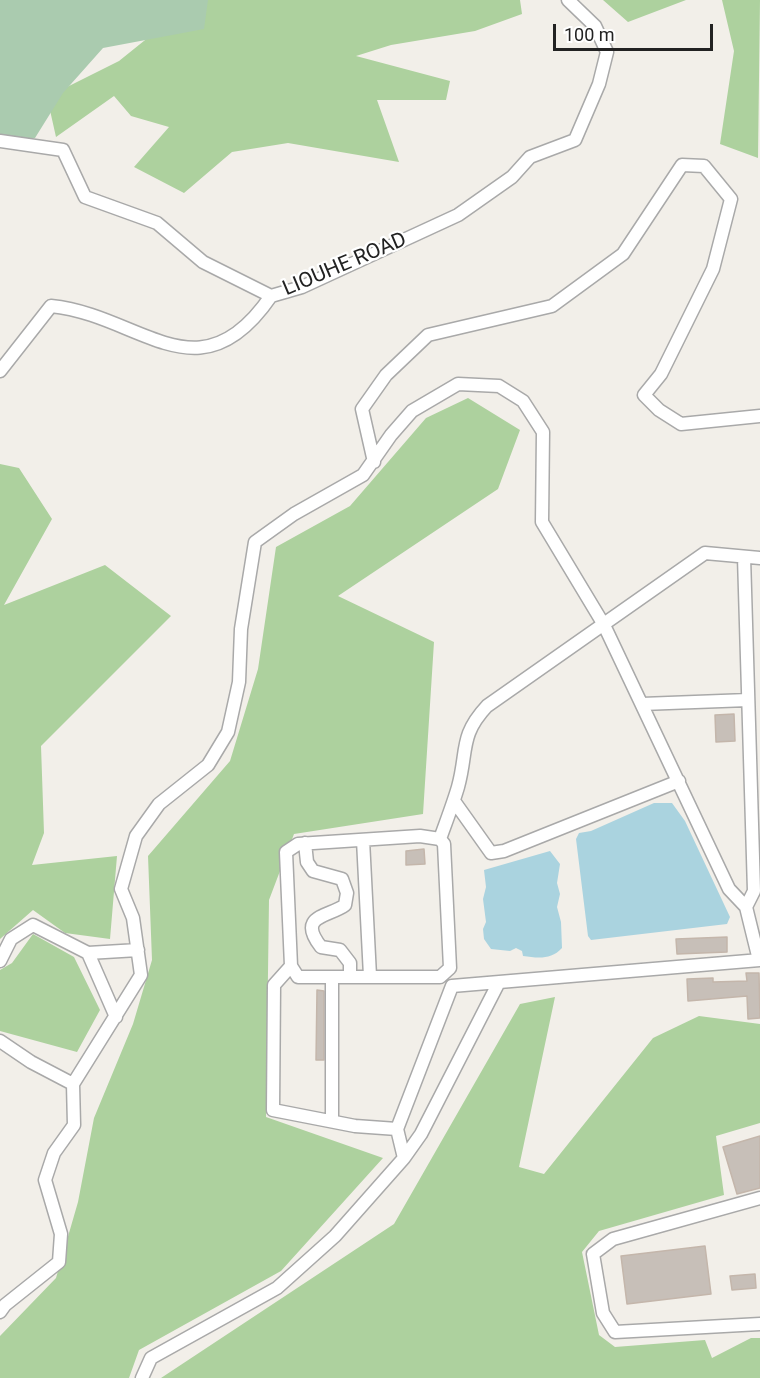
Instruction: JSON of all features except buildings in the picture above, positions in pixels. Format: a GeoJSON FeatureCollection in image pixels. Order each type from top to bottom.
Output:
{"type":"FeatureCollection","features":[{"type":"Feature","properties":{"kind":"street","name":"LIOUHE ROAD"},"geometry":{"type":"LineString","coordinates":[[0,141],[63,150],[85,197],[157,223],[203,262],[271,296],[302,287],[458,215],[512,177],[530,157],[575,140],[599,84],[607,52],[595,26],[568,0]]}},
{"type":"Feature","properties":{"kind":"street"},"geometry":{"type":"LineString","coordinates":[[374,462],[362,409],[386,375],[428,335],[552,306],[623,254],[682,165],[704,166],[731,199],[713,269],[661,374],[644,395],[659,410],[681,424],[760,416]]}},
{"type":"Feature","properties":{"kind":"street"},"geometry":{"type":"LineString","coordinates":[[0,371],[41,315],[51,306],[101,319],[145,337],[188,349],[201,350],[230,339],[256,318],[271,296]]}},
{"type":"Feature","properties":{"kind":"street"},"geometry":{"type":"LineString","coordinates":[[0,1312],[4,1305],[59,1262],[61,1234],[45,1180],[54,1153],[74,1125],[74,1084],[141,975],[133,918],[121,889],[136,836],[159,804],[208,765],[228,732],[239,682],[241,629],[255,542],[294,514],[363,475],[391,435],[412,411],[458,384],[499,386],[523,401],[543,432],[542,522],[604,625],[729,889],[746,907],[759,960],[452,986],[440,977],[298,977],[291,966],[286,852],[298,844],[305,843],[420,836],[440,839],[444,844],[450,968],[440,977]]}},
{"type":"Feature","properties":{"kind":"street"},"geometry":{"type":"LineString","coordinates":[[440,839],[454,801],[464,746],[473,722],[488,706],[705,554],[760,558]]}},
{"type":"Feature","properties":{"kind":"street"},"geometry":{"type":"LineString","coordinates":[[744,557],[754,891],[746,907]]}},
{"type":"Feature","properties":{"kind":"street"},"geometry":{"type":"LineString","coordinates":[[642,704],[748,700]]}},
{"type":"Feature","properties":{"kind":"street"},"geometry":{"type":"LineString","coordinates":[[454,801],[490,853],[504,851],[679,781]]}},
{"type":"Feature","properties":{"kind":"street"},"geometry":{"type":"LineString","coordinates":[[363,840],[370,976]]}},
{"type":"Feature","properties":{"kind":"street"},"geometry":{"type":"LineString","coordinates":[[305,843],[307,862],[313,871],[342,879],[347,892],[345,904],[319,915],[313,924],[314,936],[321,947],[340,950],[350,963],[350,977]]}},
{"type":"Feature","properties":{"kind":"street"},"geometry":{"type":"LineString","coordinates":[[0,961],[11,939],[33,925],[88,953],[138,950]]}},
{"type":"Feature","properties":{"kind":"street"},"geometry":{"type":"LineString","coordinates":[[88,953],[116,1017]]}},
{"type":"Feature","properties":{"kind":"street"},"geometry":{"type":"LineString","coordinates":[[291,966],[274,985],[273,1110],[332,1119],[355,1126],[397,1129]]}},
{"type":"Feature","properties":{"kind":"street"},"geometry":{"type":"LineString","coordinates":[[332,977],[332,1119]]}},
{"type":"Feature","properties":{"kind":"street"},"geometry":{"type":"LineString","coordinates":[[142,1378],[151,1358],[276,1288],[335,1236],[404,1158],[421,1134],[499,982]]}},
{"type":"Feature","properties":{"kind":"street"},"geometry":{"type":"LineString","coordinates":[[404,1158],[397,1129],[452,986]]}},
{"type":"Feature","properties":{"kind":"street"},"geometry":{"type":"LineString","coordinates":[[0,1041],[31,1062],[74,1084]]}},
{"type":"Feature","properties":{"kind":"street"},"geometry":{"type":"LineString","coordinates":[[760,1198],[613,1239],[593,1254],[603,1313],[615,1332],[760,1324]]}},
{"type":"Feature","properties":{"kind":"green space"},"geometry":{"type":"Polygon","coordinates":[[[0,0],[208,0],[204,29],[103,48],[63,93],[35,138],[4,143],[0,141],[0,0]]]}},
{"type":"Feature","properties":{"kind":"green space"},"geometry":{"type":"Polygon","coordinates":[[[134,0],[520,0],[522,14],[475,31],[391,45],[356,56],[450,81],[446,100],[377,100],[399,162],[288,143],[232,152],[184,193],[134,167],[169,127],[131,116],[114,96],[56,137],[47,97],[119,61],[170,20],[134,0]]]}},
{"type":"Feature","properties":{"kind":"green space"},"geometry":{"type":"Polygon","coordinates":[[[603,0],[686,0],[628,22],[603,0]]]}},
{"type":"Feature","properties":{"kind":"green space"},"geometry":{"type":"Polygon","coordinates":[[[722,0],[760,0],[758,158],[720,144],[734,51],[722,0]]]}},
{"type":"Feature","properties":{"kind":"green space"},"geometry":{"type":"Polygon","coordinates":[[[468,398],[520,430],[498,489],[338,596],[434,642],[423,814],[294,834],[269,900],[266,1117],[383,1158],[281,1271],[139,1350],[129,1378],[0,1378],[0,1336],[56,1278],[78,1202],[94,1118],[133,1024],[152,960],[148,856],[230,761],[258,669],[276,547],[350,506],[426,418],[468,398]]]}},
{"type":"Feature","properties":{"kind":"green space"},"geometry":{"type":"Polygon","coordinates":[[[0,464],[19,468],[52,519],[4,605],[105,565],[171,616],[41,746],[44,833],[32,865],[117,856],[110,939],[65,933],[33,910],[0,939],[0,464]]]}},
{"type":"Feature","properties":{"kind":"green space"},"geometry":{"type":"Polygon","coordinates":[[[33,934],[74,957],[100,1010],[77,1052],[0,1031],[0,970],[12,963],[33,934]]]}},
{"type":"Feature","properties":{"kind":"green space"},"geometry":{"type":"Polygon","coordinates":[[[555,997],[519,1167],[544,1174],[653,1038],[699,1016],[760,1024],[760,1123],[716,1136],[724,1195],[599,1231],[582,1252],[599,1335],[615,1347],[705,1340],[712,1358],[751,1338],[760,1338],[760,1378],[161,1378],[394,1224],[520,1004],[555,997]]]}},
{"type":"Feature","properties":{"kind":"water"},"geometry":{"type":"Polygon","coordinates":[[[654,803],[672,803],[685,821],[730,917],[727,924],[591,940],[588,936],[576,839],[579,833],[591,831],[654,803]]]}},
{"type":"Feature","properties":{"kind":"water"},"geometry":{"type":"Polygon","coordinates":[[[550,851],[560,864],[557,883],[560,894],[557,907],[561,922],[562,948],[553,955],[539,958],[523,956],[522,951],[516,948],[510,951],[491,949],[484,939],[483,929],[486,922],[483,899],[486,887],[484,870],[550,851]]]}}]}
